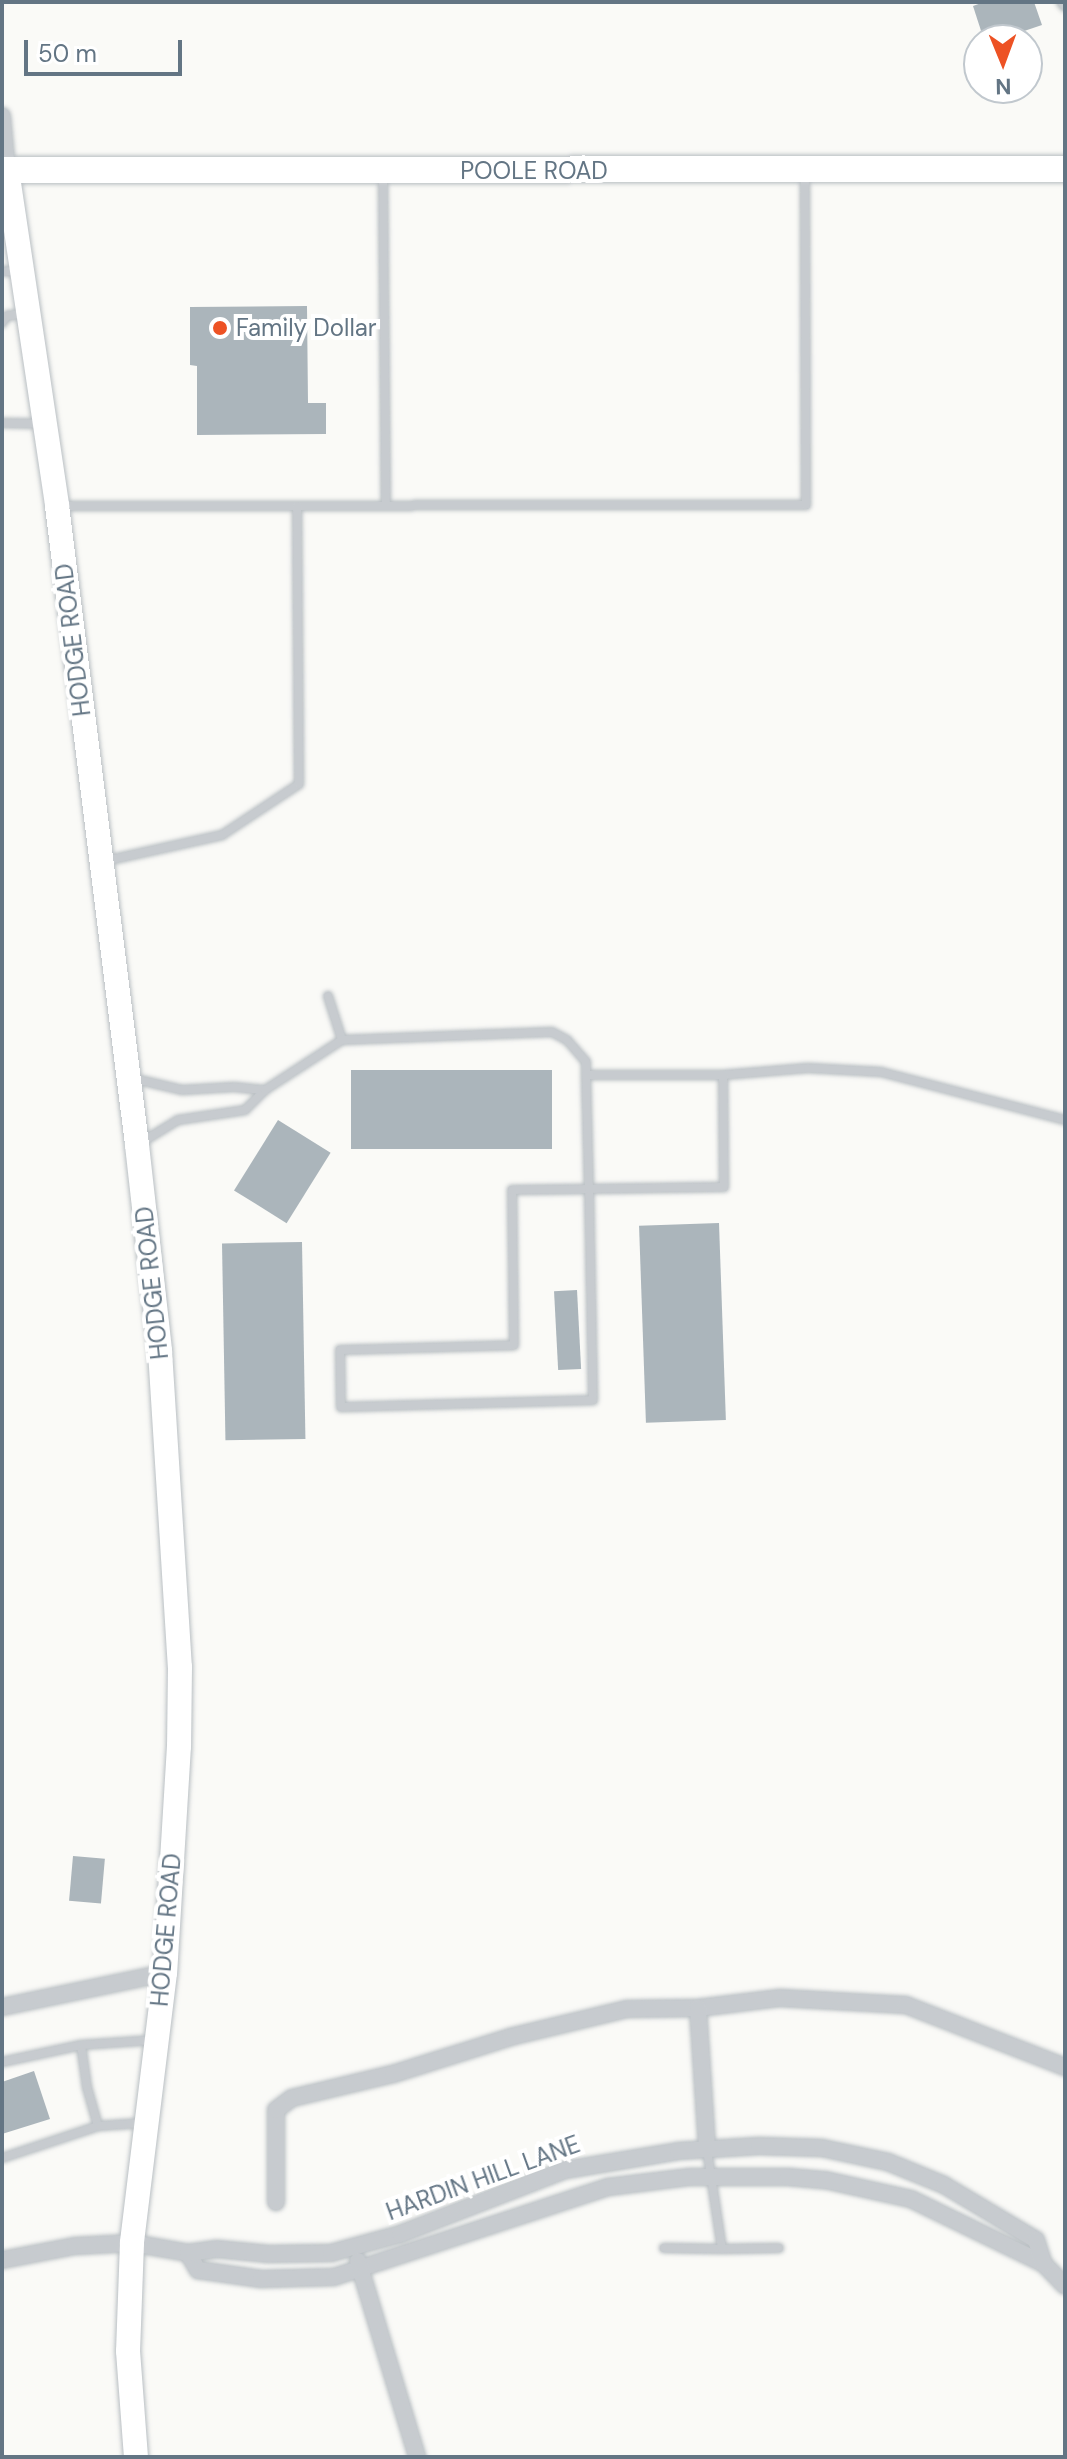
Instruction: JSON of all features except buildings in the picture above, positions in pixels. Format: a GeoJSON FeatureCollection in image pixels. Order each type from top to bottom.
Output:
{"type":"FeatureCollection","features":[{"type":"Feature","properties":{"kind":"main road","name":"POOLE ROAD"},"geometry":{"type":"LineString","coordinates":[[4,170],[1065,169]]}},
{"type":"Feature","properties":{"kind":"main road","name":"HODGE ROAD"},"geometry":{"type":"LineString","coordinates":[[4,170],[13,272],[30,312],[46,424],[137,1145],[160,1351],[180,1667],[179,1746],[165,1973],[132,2243],[128,2351],[136,2457]]}},
{"type":"Feature","properties":{"kind":"street","name":"HODGE ROAD"},"geometry":{"type":"LineString","coordinates":[[2,116],[4,170]]}},
{"type":"Feature","properties":{"kind":"street"},"geometry":{"type":"LineString","coordinates":[[2,2007],[165,1973]]}},
{"type":"Feature","properties":{"kind":"street"},"geometry":{"type":"LineString","coordinates":[[276,2202],[276,2110],[292,2098],[393,2074],[510,2037],[627,2009],[698,2008],[780,1998],[906,2005],[1065,2067]]}},
{"type":"Feature","properties":{"kind":"street"},"geometry":{"type":"LineString","coordinates":[[698,2008],[707,2149]]}},
{"type":"Feature","properties":{"kind":"street","name":"HARDIN HILL LANE"},"geometry":{"type":"LineString","coordinates":[[2,2260],[62,2248],[132,2243],[188,2253],[217,2249],[269,2254],[331,2253],[354,2248],[565,2170],[618,2158],[707,2149],[822,2148],[888,2162],[944,2185],[1036,2240],[1044,2264]]}},
{"type":"Feature","properties":{"kind":"street","name":"HARDIN HILL LANE"},"geometry":{"type":"LineString","coordinates":[[188,2253],[198,2270],[261,2279],[334,2277],[608,2187],[690,2177],[825,2180],[911,2199],[1044,2264],[1065,2285]]}},
{"type":"Feature","properties":{"kind":"street"},"geometry":{"type":"LineString","coordinates":[[354,2248],[417,2457]]}},
{"type":"Feature","properties":{"kind":"lane"},"geometry":{"type":"LineString","coordinates":[[1061,2],[1065,7]]}},
{"type":"Feature","properties":{"kind":"lane"},"geometry":{"type":"LineString","coordinates":[[383,171],[386,506]]}},
{"type":"Feature","properties":{"kind":"lane"},"geometry":{"type":"LineString","coordinates":[[57,506],[806,505],[805,171]]}},
{"type":"Feature","properties":{"kind":"lane"},"geometry":{"type":"LineString","coordinates":[[2,323],[7,316],[30,312]]}},
{"type":"Feature","properties":{"kind":"lane"},"geometry":{"type":"LineString","coordinates":[[2,423],[46,424]]}},
{"type":"Feature","properties":{"kind":"lane"},"geometry":{"type":"LineString","coordinates":[[100,862],[222,835],[299,784],[297,506]]}},
{"type":"Feature","properties":{"kind":"lane"},"geometry":{"type":"LineString","coordinates":[[328,996],[342,1040]]}},
{"type":"Feature","properties":{"kind":"lane"},"geometry":{"type":"LineString","coordinates":[[137,1145],[178,1120],[245,1110],[265,1090],[342,1040],[552,1032],[567,1040],[586,1062],[589,1189],[593,1400],[341,1407],[340,1350],[514,1345],[512,1190],[589,1189],[724,1187],[723,1075]]}},
{"type":"Feature","properties":{"kind":"lane"},"geometry":{"type":"LineString","coordinates":[[586,1075],[723,1075],[808,1068],[881,1072],[1065,1120]]}},
{"type":"Feature","properties":{"kind":"lane"},"geometry":{"type":"LineString","coordinates":[[129,1078],[182,1090],[234,1087],[265,1090]]}},
{"type":"Feature","properties":{"kind":"lane"},"geometry":{"type":"LineString","coordinates":[[2,2062],[81,2045],[156,2040]]}},
{"type":"Feature","properties":{"kind":"lane"},"geometry":{"type":"LineString","coordinates":[[81,2045],[87,2087],[98,2126]]}},
{"type":"Feature","properties":{"kind":"lane"},"geometry":{"type":"LineString","coordinates":[[2,2158],[98,2126],[147,2122]]}},
{"type":"Feature","properties":{"kind":"lane"},"geometry":{"type":"LineString","coordinates":[[707,2149],[722,2249]]}},
{"type":"Feature","properties":{"kind":"lane"},"geometry":{"type":"LineString","coordinates":[[664,2248],[779,2248]]}},
{"type":"Feature","properties":{"kind":"place","name":"Family Dollar"},"geometry":{"type":"Point","coordinates":[220,328]}}]}
